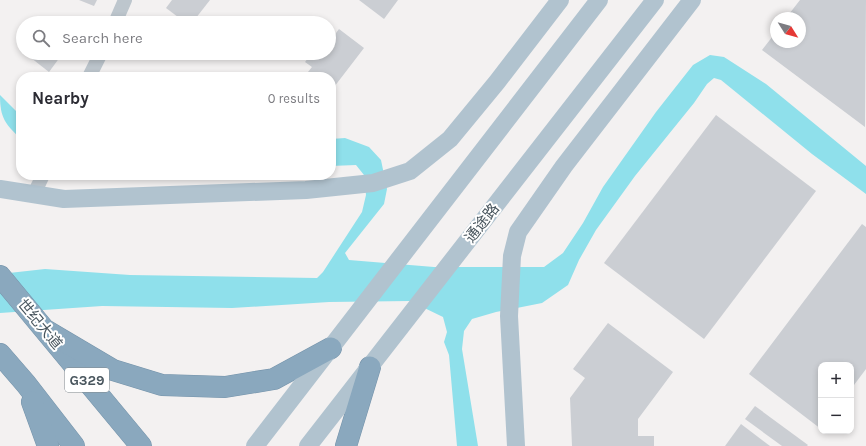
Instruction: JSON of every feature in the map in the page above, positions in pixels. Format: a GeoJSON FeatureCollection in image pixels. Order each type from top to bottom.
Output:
{"type":"FeatureCollection","features":[{"type":"Feature","properties":{"kind":"highway","name":"世纪大道"},"geometry":{"type":"LineString","coordinates":[[0,276],[141,446]]}},
{"type":"Feature","properties":{"kind":"highway"},"geometry":{"type":"LineString","coordinates":[[46,331],[114,370],[162,385],[225,386],[274,379],[331,348]]}},
{"type":"Feature","properties":{"kind":"highway"},"geometry":{"type":"LineString","coordinates":[[0,354],[26,384],[74,446]]}},
{"type":"Feature","properties":{"kind":"highway"},"geometry":{"type":"LineString","coordinates":[[346,446],[370,367]]}},
{"type":"Feature","properties":{"kind":"highway"},"geometry":{"type":"LineString","coordinates":[[26,384],[48,446]]}},
{"type":"Feature","properties":{"kind":"main road"},"geometry":{"type":"LineString","coordinates":[[0,189],[64,199],[306,190],[373,182],[410,171],[450,139],[497,82],[560,0]]}},
{"type":"Feature","properties":{"kind":"main road"},"geometry":{"type":"LineString","coordinates":[[255,446],[599,0]]}},
{"type":"Feature","properties":{"kind":"main road","name":"通途路"},"geometry":{"type":"LineString","coordinates":[[308,446],[656,0]]}},
{"type":"Feature","properties":{"kind":"main road"},"geometry":{"type":"LineString","coordinates":[[516,446],[509,316],[512,256],[518,232],[560,172],[692,0]]}},
{"type":"Feature","properties":{"kind":"street"},"geometry":{"type":"LineString","coordinates":[[118,16],[125,0]]}},
{"type":"Feature","properties":{"kind":"street"},"geometry":{"type":"LineString","coordinates":[[91,72],[97,60]]}},
{"type":"Feature","properties":{"kind":"street"},"geometry":{"type":"LineString","coordinates":[[34,194],[41,180]]}},
{"type":"Feature","properties":{"kind":"water"},"geometry":{"type":"Polygon","coordinates":[[[710,55],[724,57],[766,84],[866,166],[866,194],[812,154],[721,80],[714,78],[707,84],[694,103],[635,176],[596,230],[579,260],[568,285],[542,303],[496,312],[472,319],[464,331],[462,349],[478,446],[457,446],[449,355],[444,342],[447,332],[443,317],[410,301],[329,302],[232,308],[102,306],[0,313],[0,274],[45,269],[130,275],[317,278],[323,272],[362,212],[366,195],[364,175],[356,165],[336,166],[336,139],[345,138],[369,147],[381,160],[387,189],[384,204],[345,253],[349,260],[434,267],[544,267],[563,253],[583,223],[603,187],[656,112],[693,65],[710,55]]]}},
{"type":"Feature","properties":{"kind":"water"},"geometry":{"type":"Polygon","coordinates":[[[0,95],[16,111],[16,134],[4,120],[0,103],[0,95]]]}},
{"type":"Feature","properties":{"kind":"building"},"geometry":{"type":"Polygon","coordinates":[[[79,0],[97,0],[94,6],[79,0]]]}},
{"type":"Feature","properties":{"kind":"building"},"geometry":{"type":"Polygon","coordinates":[[[172,0],[210,0],[197,16],[177,16],[166,8],[172,0]]]}},
{"type":"Feature","properties":{"kind":"building"},"geometry":{"type":"Polygon","coordinates":[[[359,0],[398,0],[384,19],[359,0]]]}},
{"type":"Feature","properties":{"kind":"building"},"geometry":{"type":"Polygon","coordinates":[[[800,0],[866,0],[865,127],[762,50],[770,40],[770,48],[806,48],[806,12],[791,12],[800,0]]]}},
{"type":"Feature","properties":{"kind":"building"},"geometry":{"type":"Polygon","coordinates":[[[339,29],[364,48],[336,84],[336,72],[308,72],[312,67],[305,62],[307,60],[336,60],[336,33],[339,29]]]}},
{"type":"Feature","properties":{"kind":"building"},"geometry":{"type":"Polygon","coordinates":[[[34,60],[58,60],[49,72],[34,60]]]}},
{"type":"Feature","properties":{"kind":"building"},"geometry":{"type":"Polygon","coordinates":[[[716,115],[816,191],[704,339],[604,263],[716,115]]]}},
{"type":"Feature","properties":{"kind":"building"},"geometry":{"type":"Polygon","coordinates":[[[862,224],[866,227],[866,369],[854,385],[854,362],[818,362],[818,427],[749,374],[862,224]]]}},
{"type":"Feature","properties":{"kind":"building"},"geometry":{"type":"Polygon","coordinates":[[[608,323],[673,372],[638,419],[638,436],[654,436],[654,446],[572,446],[570,398],[585,378],[573,369],[608,323]]]}},
{"type":"Feature","properties":{"kind":"building"},"geometry":{"type":"Polygon","coordinates":[[[755,406],[808,445],[782,446],[745,419],[755,406]]]}},
{"type":"Feature","properties":{"kind":"building"},"geometry":{"type":"Polygon","coordinates":[[[741,424],[770,446],[725,446],[741,424]]]}}]}
